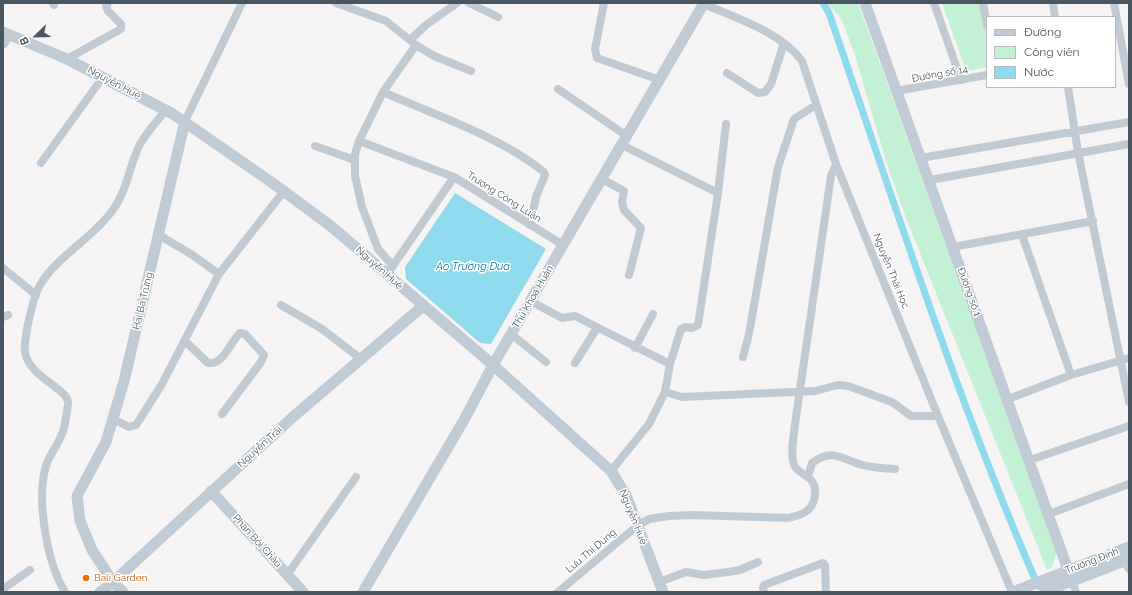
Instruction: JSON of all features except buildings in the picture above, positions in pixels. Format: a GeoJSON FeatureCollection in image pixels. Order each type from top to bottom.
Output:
{"type":"FeatureCollection","features":[{"type":"Feature","properties":{"kind":"main road","name":"Thủ Khoa Huân"},"geometry":{"type":"LineString","coordinates":[[363,592],[464,420],[493,365],[530,301],[704,3]]}},
{"type":"Feature","properties":{"kind":"main road","name":"Đường số 1"},"geometry":{"type":"LineString","coordinates":[[865,3],[896,91],[930,180],[1072,581]]}},
{"type":"Feature","properties":{"kind":"main road"},"geometry":{"type":"LineString","coordinates":[[3,24],[5,36]]}},
{"type":"Feature","properties":{"kind":"main road","name":"Nguyễn Huệ"},"geometry":{"type":"LineString","coordinates":[[5,36],[67,59],[104,77],[185,121],[284,191],[390,270],[423,306],[493,365],[611,471],[626,496],[661,587]]}},
{"type":"Feature","properties":{"kind":"main road","name":"Hai Bà Trưng"},"geometry":{"type":"LineString","coordinates":[[123,592],[113,582],[92,550],[80,521],[77,496],[106,442],[124,381],[157,234],[185,121]]}},
{"type":"Feature","properties":{"kind":"main road","name":"Nguyễn Trãi"},"geometry":{"type":"LineString","coordinates":[[100,592],[113,582],[294,416],[423,306]]}},
{"type":"Feature","properties":{"kind":"main road","name":"Phan Bội Châu"},"geometry":{"type":"LineString","coordinates":[[211,491],[303,592]]}},
{"type":"Feature","properties":{"kind":"main road","name":"Trương Định"},"geometry":{"type":"LineString","coordinates":[[1016,591],[1129,548]]}},
{"type":"Feature","properties":{"kind":"main road","name":"Trương Định"},"geometry":{"type":"LineString","coordinates":[[1044,592],[1072,581],[1128,563]]}},
{"type":"Feature","properties":{"kind":"street"},"geometry":{"type":"LineString","coordinates":[[67,59],[121,29],[121,24],[108,11],[106,6],[108,3]]}},
{"type":"Feature","properties":{"kind":"street","name":"Hai Bà Trưng"},"geometry":{"type":"LineString","coordinates":[[185,121],[242,3]]}},
{"type":"Feature","properties":{"kind":"street"},"geometry":{"type":"LineString","coordinates":[[336,3],[386,21],[413,43],[434,56],[471,71]]}},
{"type":"Feature","properties":{"kind":"street"},"geometry":{"type":"LineString","coordinates":[[390,270],[371,234],[357,187],[355,160],[359,141],[383,92],[422,27],[457,3]]}},
{"type":"Feature","properties":{"kind":"street"},"geometry":{"type":"LineString","coordinates":[[469,3],[498,17]]}},
{"type":"Feature","properties":{"kind":"street"},"geometry":{"type":"LineString","coordinates":[[604,3],[595,49],[597,58],[660,80]]}},
{"type":"Feature","properties":{"kind":"street","name":"Nguyễn Thái Học"},"geometry":{"type":"LineString","coordinates":[[704,3],[776,37],[796,53],[802,62],[836,164],[938,416],[1016,591]]}},
{"type":"Feature","properties":{"kind":"street"},"geometry":{"type":"LineString","coordinates":[[934,3],[961,80]]}},
{"type":"Feature","properties":{"kind":"street"},"geometry":{"type":"LineString","coordinates":[[983,3],[986,20]]}},
{"type":"Feature","properties":{"kind":"street"},"geometry":{"type":"LineString","coordinates":[[1052,3],[1055,16]]}},
{"type":"Feature","properties":{"kind":"street"},"geometry":{"type":"LineString","coordinates":[[1114,3],[1129,84]]}},
{"type":"Feature","properties":{"kind":"street"},"geometry":{"type":"LineString","coordinates":[[727,73],[758,93],[766,92],[771,84],[784,43]]}},
{"type":"Feature","properties":{"kind":"street","name":"Đường số 14"},"geometry":{"type":"LineString","coordinates":[[896,91],[986,75]]}},
{"type":"Feature","properties":{"kind":"street"},"geometry":{"type":"LineString","coordinates":[[41,163],[104,77]]}},
{"type":"Feature","properties":{"kind":"street"},"geometry":{"type":"LineString","coordinates":[[1068,88],[1078,152],[1129,402]]}},
{"type":"Feature","properties":{"kind":"street"},"geometry":{"type":"LineString","coordinates":[[558,89],[624,141],[718,193]]}},
{"type":"Feature","properties":{"kind":"street"},"geometry":{"type":"LineString","coordinates":[[383,92],[492,140],[534,164],[544,172],[545,175],[536,197],[530,225]]}},
{"type":"Feature","properties":{"kind":"street"},"geometry":{"type":"LineString","coordinates":[[743,357],[749,334],[778,167],[794,119],[816,104]]}},
{"type":"Feature","properties":{"kind":"street"},"geometry":{"type":"LineString","coordinates":[[65,592],[58,580],[51,560],[46,536],[42,490],[46,465],[61,436],[68,401],[59,389],[42,378],[29,363],[25,352],[26,338],[36,295],[40,285],[52,270],[98,228],[112,211],[121,196],[141,144],[166,110]]}},
{"type":"Feature","properties":{"kind":"street"},"geometry":{"type":"LineString","coordinates":[[921,158],[1075,130],[1129,122]]}},
{"type":"Feature","properties":{"kind":"street"},"geometry":{"type":"LineString","coordinates":[[611,471],[649,424],[666,392],[670,364],[681,329],[683,327],[692,328],[698,325],[718,193],[726,124]]}},
{"type":"Feature","properties":{"kind":"street"},"geometry":{"type":"LineString","coordinates":[[359,141],[454,177]]}},
{"type":"Feature","properties":{"kind":"street"},"geometry":{"type":"LineString","coordinates":[[930,180],[1078,152],[1129,144]]}},
{"type":"Feature","properties":{"kind":"street"},"geometry":{"type":"LineString","coordinates":[[315,146],[355,160]]}},
{"type":"Feature","properties":{"kind":"street"},"geometry":{"type":"LineString","coordinates":[[836,164],[831,176],[794,424],[793,459],[797,470],[808,477],[812,463],[822,457],[831,455],[839,455],[860,464],[894,469]]}},
{"type":"Feature","properties":{"kind":"street","name":"Trương Công Luận"},"geometry":{"type":"LineString","coordinates":[[390,270],[454,177],[563,245]]}},
{"type":"Feature","properties":{"kind":"street"},"geometry":{"type":"LineString","coordinates":[[602,179],[624,191],[625,196],[622,202],[624,210],[640,228],[629,275]]}},
{"type":"Feature","properties":{"kind":"street"},"geometry":{"type":"LineString","coordinates":[[113,419],[129,427],[136,425],[162,384],[219,274],[284,191]]}},
{"type":"Feature","properties":{"kind":"street"},"geometry":{"type":"LineString","coordinates":[[953,247],[1093,221]]}},
{"type":"Feature","properties":{"kind":"street"},"geometry":{"type":"LineString","coordinates":[[157,234],[191,254],[219,274]]}},
{"type":"Feature","properties":{"kind":"street"},"geometry":{"type":"LineString","coordinates":[[1022,235],[1071,375]]}},
{"type":"Feature","properties":{"kind":"street"},"geometry":{"type":"LineString","coordinates":[[3,268],[36,295]]}},
{"type":"Feature","properties":{"kind":"street"},"geometry":{"type":"LineString","coordinates":[[530,301],[560,317],[575,316],[635,348],[670,364]]}},
{"type":"Feature","properties":{"kind":"street"},"geometry":{"type":"LineString","coordinates":[[281,304],[322,329],[362,359]]}},
{"type":"Feature","properties":{"kind":"street"},"geometry":{"type":"LineString","coordinates":[[635,348],[653,314]]}},
{"type":"Feature","properties":{"kind":"street"},"geometry":{"type":"LineString","coordinates":[[575,363],[597,328]]}},
{"type":"Feature","properties":{"kind":"street"},"geometry":{"type":"LineString","coordinates":[[185,341],[208,363],[213,364],[219,361],[240,333],[245,334],[264,355],[261,362],[222,414]]}},
{"type":"Feature","properties":{"kind":"street"},"geometry":{"type":"LineString","coordinates":[[511,334],[546,362]]}},
{"type":"Feature","properties":{"kind":"street"},"geometry":{"type":"LineString","coordinates":[[1008,399],[1071,375],[1129,358]]}},
{"type":"Feature","properties":{"kind":"street"},"geometry":{"type":"LineString","coordinates":[[666,392],[682,397],[814,391],[838,385],[848,386],[892,402],[907,415],[938,416]]}},
{"type":"Feature","properties":{"kind":"street"},"geometry":{"type":"LineString","coordinates":[[1030,460],[1129,426]]}},
{"type":"Feature","properties":{"kind":"street"},"geometry":{"type":"LineString","coordinates":[[287,575],[356,477]]}},
{"type":"Feature","properties":{"kind":"street","name":"Lưu Thị Dung"},"geometry":{"type":"LineString","coordinates":[[558,592],[637,526],[649,519],[669,516],[788,518],[802,514],[812,506],[815,495],[814,485],[808,477]]}},
{"type":"Feature","properties":{"kind":"street"},"geometry":{"type":"LineString","coordinates":[[1049,514],[1129,484]]}},
{"type":"Feature","properties":{"kind":"street"},"geometry":{"type":"LineString","coordinates":[[661,587],[686,572],[704,575],[728,572],[740,570],[758,562]]}},
{"type":"Feature","properties":{"kind":"street"},"geometry":{"type":"LineString","coordinates":[[764,592],[764,585],[823,563],[825,565],[826,592]]}},
{"type":"Feature","properties":{"kind":"street"},"geometry":{"type":"LineString","coordinates":[[3,589],[30,570]]}},
{"type":"Feature","properties":{"kind":"street"},"geometry":{"type":"LineString","coordinates":[[1072,581],[1076,592]]}},
{"type":"Feature","properties":{"kind":"green space"},"geometry":{"type":"Polygon","coordinates":[[[827,3],[858,3],[1057,551],[1052,567],[1047,570],[906,218],[886,161],[855,55],[841,18],[827,3]]]}},
{"type":"Feature","properties":{"kind":"green space"},"geometry":{"type":"Polygon","coordinates":[[[942,3],[981,3],[986,26],[986,67],[966,71],[942,3]]]}},
{"type":"Feature","properties":{"kind":"water","name":"Ao Trường Đua"},"geometry":{"type":"Polygon","coordinates":[[[455,193],[546,249],[491,344],[480,343],[406,279],[405,267],[455,193]]]}},
{"type":"Feature","properties":{"kind":"waterway"},"geometry":{"type":"LineString","coordinates":[[823,3],[829,13],[928,302],[980,445],[1038,586]]}},
{"type":"Feature","properties":{"kind":"place","name":"Bali Garden"},"geometry":{"type":"Point","coordinates":[86,578]}}]}
